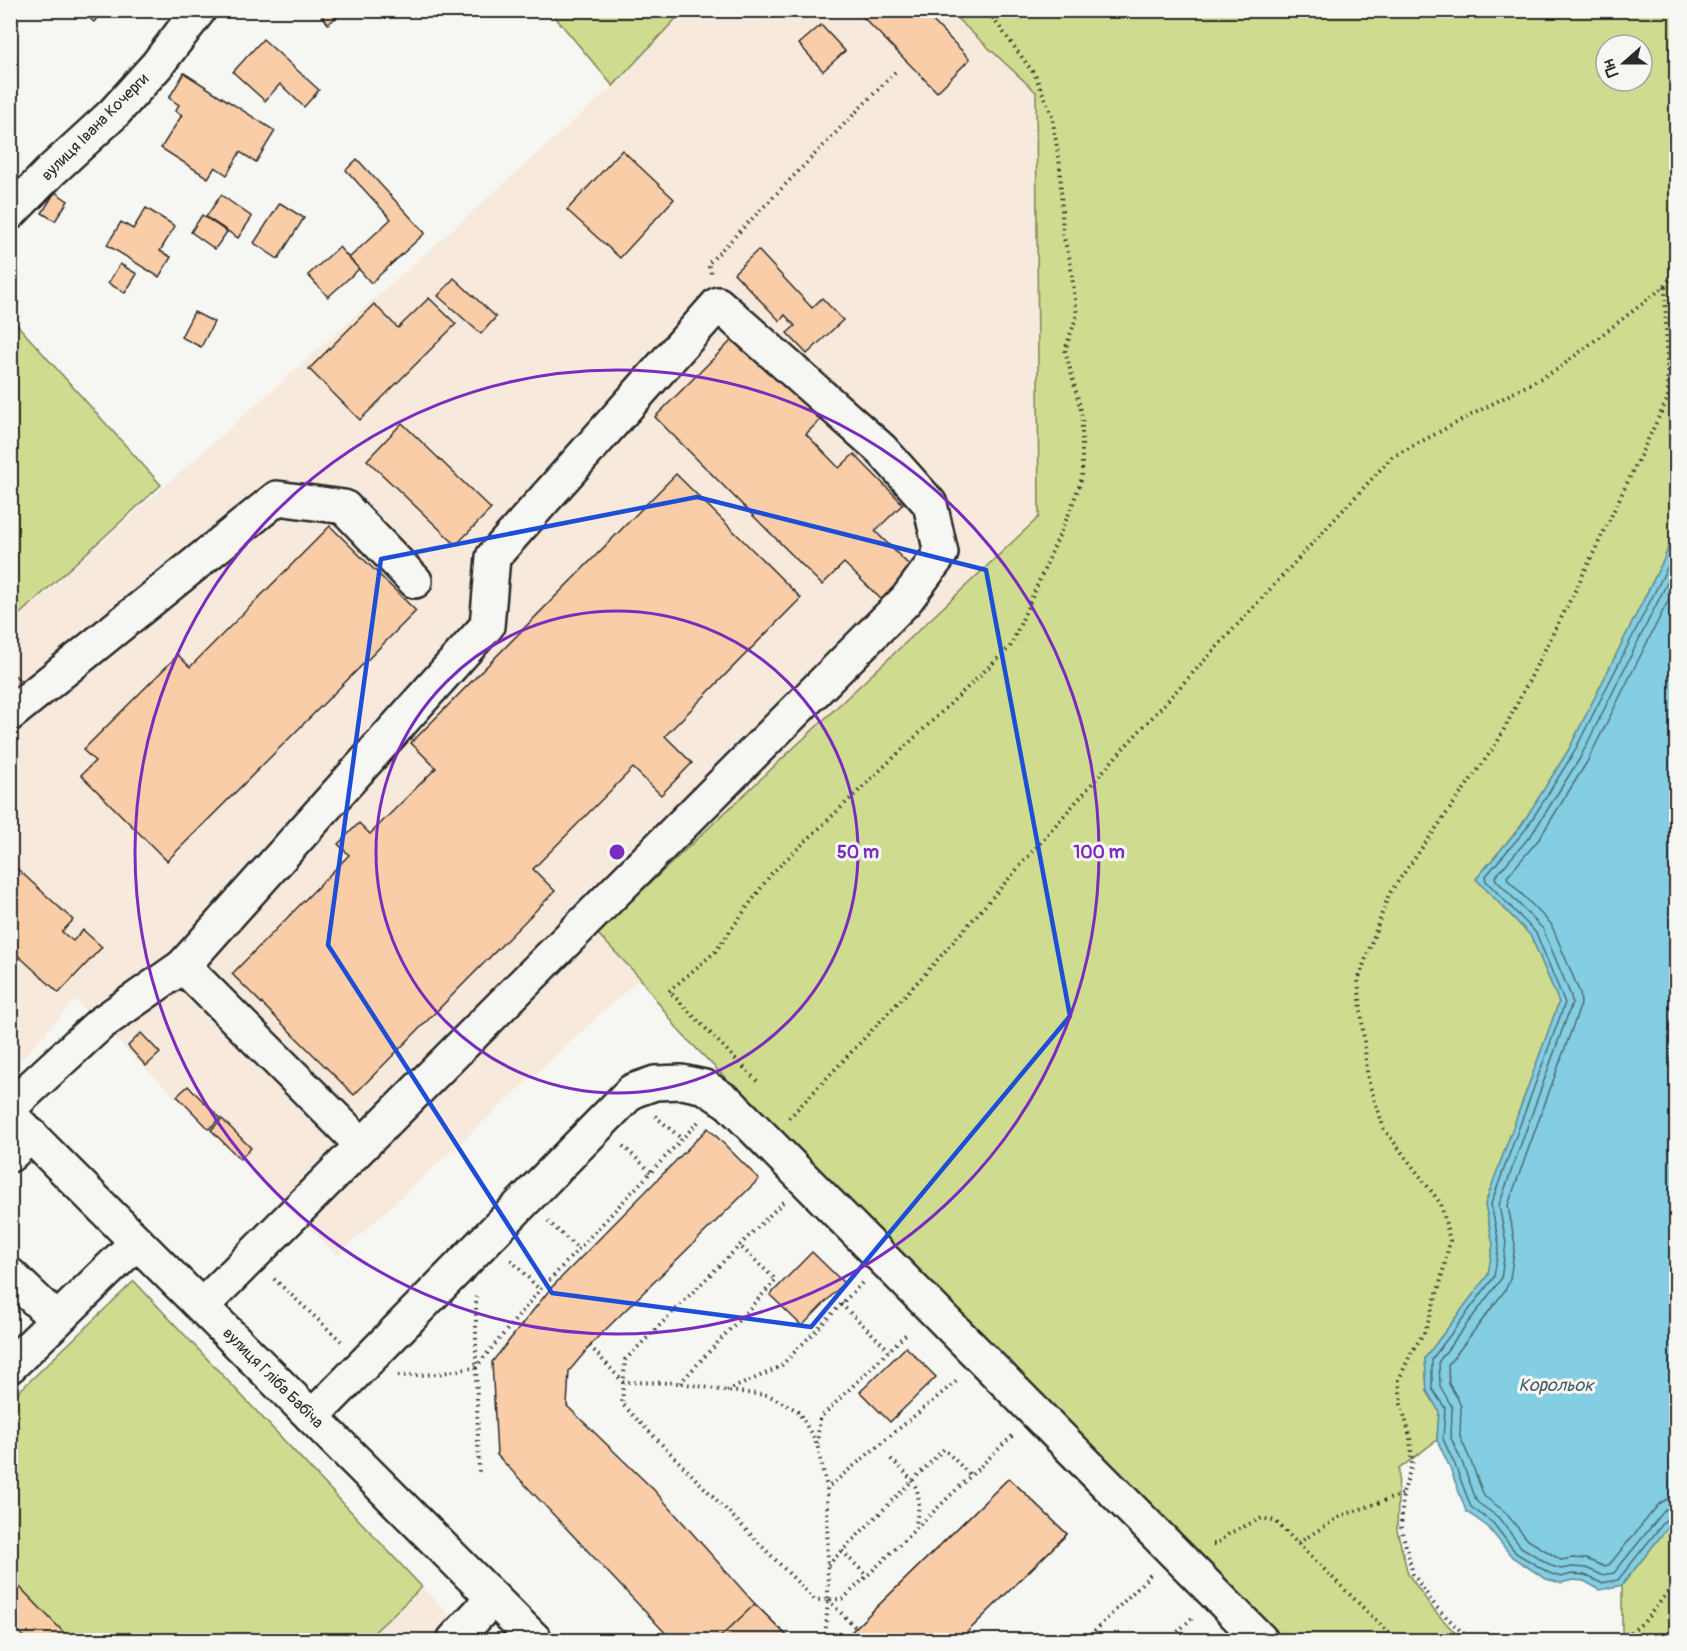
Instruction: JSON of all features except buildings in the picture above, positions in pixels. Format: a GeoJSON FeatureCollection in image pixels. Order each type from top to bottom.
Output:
{"type":"FeatureCollection","features":[{"type":"Feature","properties":{"kind":"street","name":"вулиця Івана Кочерги"},"geometry":{"type":"LineString","coordinates":[[10,213],[112,114],[157,65],[199,10]]}},
{"type":"Feature","properties":{"kind":"street"},"geometry":{"type":"LineString","coordinates":[[10,1107],[100,1024],[183,966],[487,626],[493,557],[718,304],[881,449],[930,504],[941,553],[906,600],[202,1306]]}},
{"type":"Feature","properties":{"kind":"street"},"geometry":{"type":"LineString","coordinates":[[10,714],[277,498],[344,507],[415,581]]}},
{"type":"Feature","properties":{"kind":"street"},"geometry":{"type":"LineString","coordinates":[[183,966],[363,1145]]}},
{"type":"Feature","properties":{"kind":"street"},"geometry":{"type":"LineString","coordinates":[[312,1417],[632,1091],[656,1083],[682,1082],[705,1087],[729,1103],[1261,1641]]}},
{"type":"Feature","properties":{"kind":"street","name":"вулиця Гліба Бабіча"},"geometry":{"type":"LineString","coordinates":[[17,1135],[137,1242],[535,1641]]}},
{"type":"Feature","properties":{"kind":"street"},"geometry":{"type":"LineString","coordinates":[[10,1365],[137,1242]]}},
{"type":"Feature","properties":{"kind":"street"},"geometry":{"type":"LineString","coordinates":[[10,1275],[57,1320]]}},
{"type":"Feature","properties":{"kind":"street"},"geometry":{"type":"LineString","coordinates":[[454,1641],[493,1598]]}},
{"type":"Feature","properties":{"kind":"path"},"geometry":{"type":"LineString","coordinates":[[759,1083],[669,991],[715,952],[771,874],[1010,647],[1070,511],[1082,478],[1082,414],[1065,350],[1077,315],[1070,260],[1062,235],[1060,166],[1052,115],[1035,75],[987,10]]}},
{"type":"Feature","properties":{"kind":"path"},"geometry":{"type":"LineString","coordinates":[[718,304],[708,264],[896,71]]}},
{"type":"Feature","properties":{"kind":"path"},"geometry":{"type":"LineString","coordinates":[[768,1142],[925,974],[1120,752],[1392,457],[1558,369],[1665,286],[1677,270]]}},
{"type":"Feature","properties":{"kind":"path"},"geometry":{"type":"LineString","coordinates":[[1474,1641],[1436,1607],[1413,1574],[1401,1527],[1403,1494],[1412,1464],[1410,1436],[1401,1404],[1399,1380],[1410,1355],[1425,1331],[1440,1284],[1450,1241],[1441,1204],[1384,1129],[1368,1080],[1358,980],[1389,894],[1497,743],[1578,585],[1668,398],[1665,286]]}},
{"type":"Feature","properties":{"kind":"path"},"geometry":{"type":"LineString","coordinates":[[783,1107],[792,1116]]}},
{"type":"Feature","properties":{"kind":"path"},"geometry":{"type":"LineString","coordinates":[[649,1111],[682,1140]]}},
{"type":"Feature","properties":{"kind":"path"},"geometry":{"type":"LineString","coordinates":[[391,1376],[437,1374],[476,1367],[540,1290],[702,1117]]}},
{"type":"Feature","properties":{"kind":"path"},"geometry":{"type":"LineString","coordinates":[[619,1141],[651,1172]]}},
{"type":"Feature","properties":{"kind":"path"},"geometry":{"type":"LineString","coordinates":[[790,1194],[625,1360],[622,1404],[815,1600],[843,1599],[1019,1429]]}},
{"type":"Feature","properties":{"kind":"path"},"geometry":{"type":"LineString","coordinates":[[544,1217],[578,1249]]}},
{"type":"Feature","properties":{"kind":"path"},"geometry":{"type":"LineString","coordinates":[[680,1383],[776,1280],[740,1245]]}},
{"type":"Feature","properties":{"kind":"path"},"geometry":{"type":"LineString","coordinates":[[507,1256],[540,1290]]}},
{"type":"Feature","properties":{"kind":"path"},"geometry":{"type":"LineString","coordinates":[[250,1257],[348,1347]]}},
{"type":"Feature","properties":{"kind":"path"},"geometry":{"type":"LineString","coordinates":[[727,1391],[780,1367],[863,1281],[871,1290]]}},
{"type":"Feature","properties":{"kind":"path"},"geometry":{"type":"LineString","coordinates":[[477,1286],[476,1367],[479,1473]]}},
{"type":"Feature","properties":{"kind":"path"},"geometry":{"type":"LineString","coordinates":[[841,1304],[889,1350]]}},
{"type":"Feature","properties":{"kind":"path"},"geometry":{"type":"LineString","coordinates":[[817,1444],[820,1418],[910,1330]]}},
{"type":"Feature","properties":{"kind":"path"},"geometry":{"type":"LineString","coordinates":[[590,1347],[623,1382],[680,1383],[768,1395],[798,1411],[817,1444],[827,1488],[828,1600],[825,1641]]}},
{"type":"Feature","properties":{"kind":"path"},"geometry":{"type":"LineString","coordinates":[[827,1488],[983,1359]]}},
{"type":"Feature","properties":{"kind":"path"},"geometry":{"type":"LineString","coordinates":[[828,1565],[944,1449],[970,1476]]}},
{"type":"Feature","properties":{"kind":"path"},"geometry":{"type":"LineString","coordinates":[[891,1459],[912,1480],[917,1489],[920,1507],[915,1530]]}},
{"type":"Feature","properties":{"kind":"path"},"geometry":{"type":"LineString","coordinates":[[1298,1543],[1341,1516],[1403,1494]]}},
{"type":"Feature","properties":{"kind":"path"},"geometry":{"type":"LineString","coordinates":[[1275,1521],[1396,1641]]}},
{"type":"Feature","properties":{"kind":"path"},"geometry":{"type":"LineString","coordinates":[[842,1551],[867,1576]]}},
{"type":"Feature","properties":{"kind":"path"},"geometry":{"type":"LineString","coordinates":[[1086,1641],[1172,1552]]}},
{"type":"Feature","properties":{"kind":"path"},"geometry":{"type":"LineString","coordinates":[[1621,1641],[1644,1622],[1677,1582]]}},
{"type":"Feature","properties":{"kind":"path"},"geometry":{"type":"LineString","coordinates":[[828,1600],[856,1628]]}},
{"type":"Feature","properties":{"kind":"highlighted area"},"geometry":{"type":"Polygon","coordinates":[[[697,497],[986,570],[1070,1016],[811,1327],[552,1293],[328,945],[381,559],[697,497]]]}},
{"type":"Feature","properties":{"kind":"shaded area"},"geometry":{"type":"Polygon","coordinates":[[[683,11],[949,11],[1036,92],[1039,517],[597,933],[640,978],[337,1256],[295,1212],[75,1000],[11,1071],[10,624],[613,86],[683,11]]]}},
{"type":"Feature","properties":{"kind":"shaded area"},"geometry":{"type":"Polygon","coordinates":[[[422,1587],[473,1640],[366,1640],[422,1587]]]}},
{"type":"Feature","properties":{"kind":"green space"},"geometry":{"type":"Polygon","coordinates":[[[550,11],[683,11],[613,86],[550,11]]]}},
{"type":"Feature","properties":{"kind":"green space"},"geometry":{"type":"Polygon","coordinates":[[[949,11],[1676,11],[1676,526],[1664,559],[1568,751],[1521,826],[1476,879],[1531,936],[1559,1002],[1485,1204],[1493,1244],[1488,1275],[1425,1358],[1427,1391],[1439,1411],[1437,1440],[1399,1469],[1397,1530],[1408,1574],[1433,1609],[1459,1637],[1465,1640],[1274,1640],[935,1290],[680,1032],[640,978],[597,933],[1039,517],[1036,92],[949,11]]]}},
{"type":"Feature","properties":{"kind":"green space"},"geometry":{"type":"Polygon","coordinates":[[[11,318],[161,485],[10,622],[11,318]]]}},
{"type":"Feature","properties":{"kind":"green space"},"geometry":{"type":"Polygon","coordinates":[[[134,1281],[422,1587],[366,1640],[11,1640],[11,1399],[134,1281]]]}},
{"type":"Feature","properties":{"kind":"green space"},"geometry":{"type":"Polygon","coordinates":[[[1676,1517],[1676,1640],[1622,1640],[1622,1585],[1676,1517]]]}},
{"type":"Feature","properties":{"kind":"water","name":"Корольок"},"geometry":{"type":"Polygon","coordinates":[[[1676,526],[1676,1517],[1622,1585],[1600,1590],[1584,1581],[1573,1580],[1561,1583],[1546,1579],[1512,1557],[1488,1527],[1466,1511],[1437,1440],[1439,1411],[1427,1391],[1425,1358],[1488,1275],[1493,1244],[1485,1204],[1559,1002],[1531,936],[1476,879],[1521,826],[1568,751],[1664,559],[1676,526]]]}}]}
